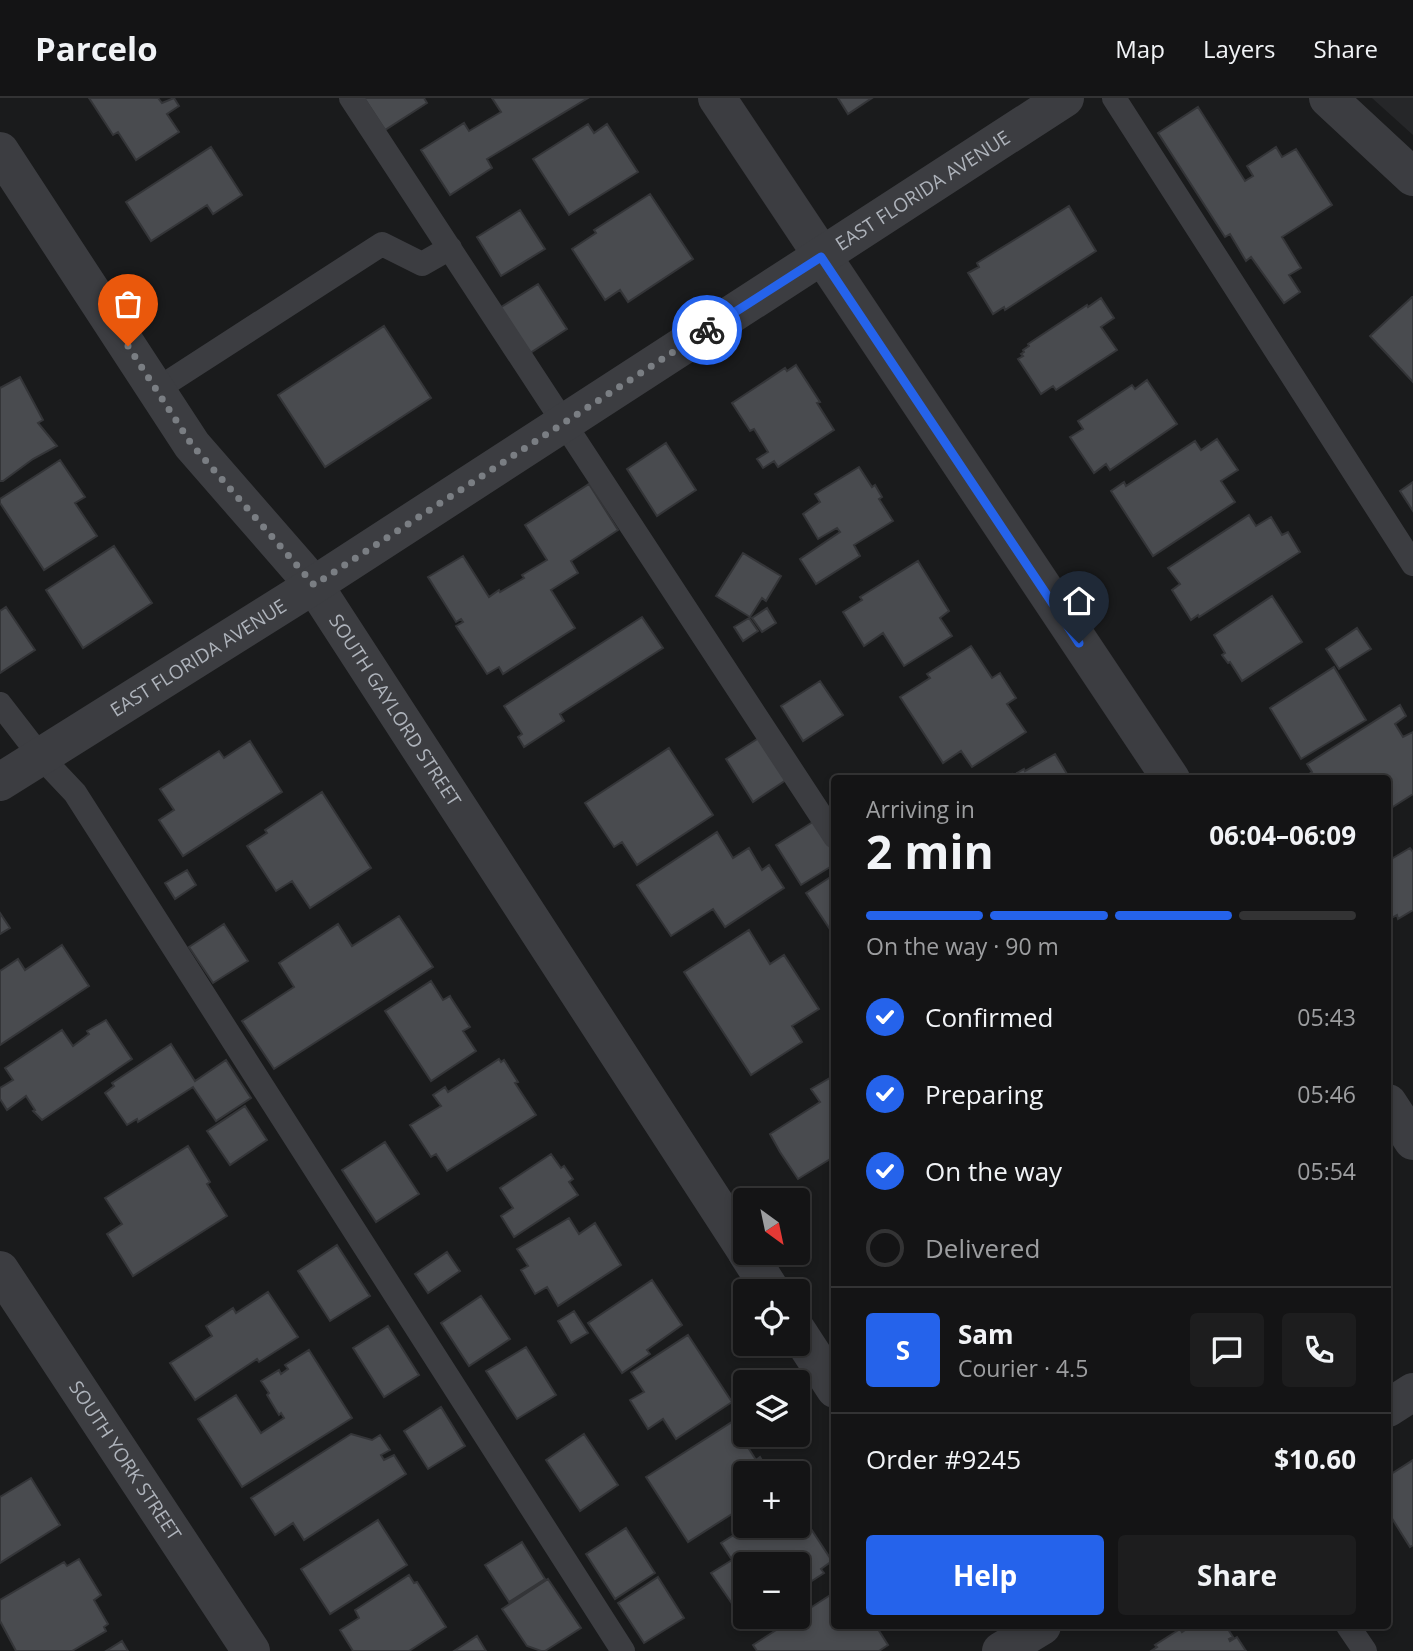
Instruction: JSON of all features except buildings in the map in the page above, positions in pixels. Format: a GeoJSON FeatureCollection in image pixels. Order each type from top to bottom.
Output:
{"type":"FeatureCollection","features":[{"type":"Feature","properties":{"kind":"street"},"geometry":{"type":"LineString","coordinates":[[717,98],[1168,775]]}},
{"type":"Feature","properties":{"kind":"street","name":"EAST FLORIDA AVENUE"},"geometry":{"type":"LineString","coordinates":[[0,782],[314,585],[1065,98]]}},
{"type":"Feature","properties":{"kind":"street"},"geometry":{"type":"LineString","coordinates":[[1328,98],[1413,177]]}},
{"type":"Feature","properties":{"kind":"street","name":"SOUTH GAYLORD STREET"},"geometry":{"type":"LineString","coordinates":[[0,151],[192,445],[314,585],[733,1232]]}},
{"type":"Feature","properties":{"kind":"street"},"geometry":{"type":"LineString","coordinates":[[1391,1107],[1413,1140]]}},
{"type":"Feature","properties":{"kind":"street","name":"SOUTH YORK STREET"},"geometry":{"type":"LineString","coordinates":[[0,1270],[251,1651]]}},
{"type":"Feature","properties":{"kind":"street"},"geometry":{"type":"LineString","coordinates":[[810,1350],[831,1383]]}},
{"type":"Feature","properties":{"kind":"street"},"geometry":{"type":"LineString","coordinates":[[1391,1406],[1413,1392]]}},
{"type":"Feature","properties":{"kind":"street"},"geometry":{"type":"LineString","coordinates":[[999,1644],[1035,1629]]}},
{"type":"Feature","properties":{"kind":"lane"},"geometry":{"type":"LineString","coordinates":[[351,98],[831,831]]}},
{"type":"Feature","properties":{"kind":"lane"},"geometry":{"type":"LineString","coordinates":[[1114,98],[1413,564]]}},
{"type":"Feature","properties":{"kind":"lane"},"geometry":{"type":"LineString","coordinates":[[156,390],[382,244],[422,264],[450,248]]}},
{"type":"Feature","properties":{"kind":"lane"},"geometry":{"type":"LineString","coordinates":[[0,704],[41,757],[75,793],[623,1651]]}},
{"type":"Feature","properties":{"kind":"lane"},"geometry":{"type":"LineString","coordinates":[[1351,1629],[1365,1651]]}},
{"type":"Feature","properties":{"kind":"shaded area"},"geometry":{"type":"Polygon","coordinates":[[[1372,98],[1413,98],[1413,135],[1372,98]]]}},
{"type":"Feature","properties":{"kind":"way so far"},"geometry":{"type":"LineString","coordinates":[[128,346],[192,445],[314,585],[707,330]]}},
{"type":"Feature","properties":{"kind":"route"},"geometry":{"type":"LineString","coordinates":[[707,330],[821,257],[1079,643]]}}]}
